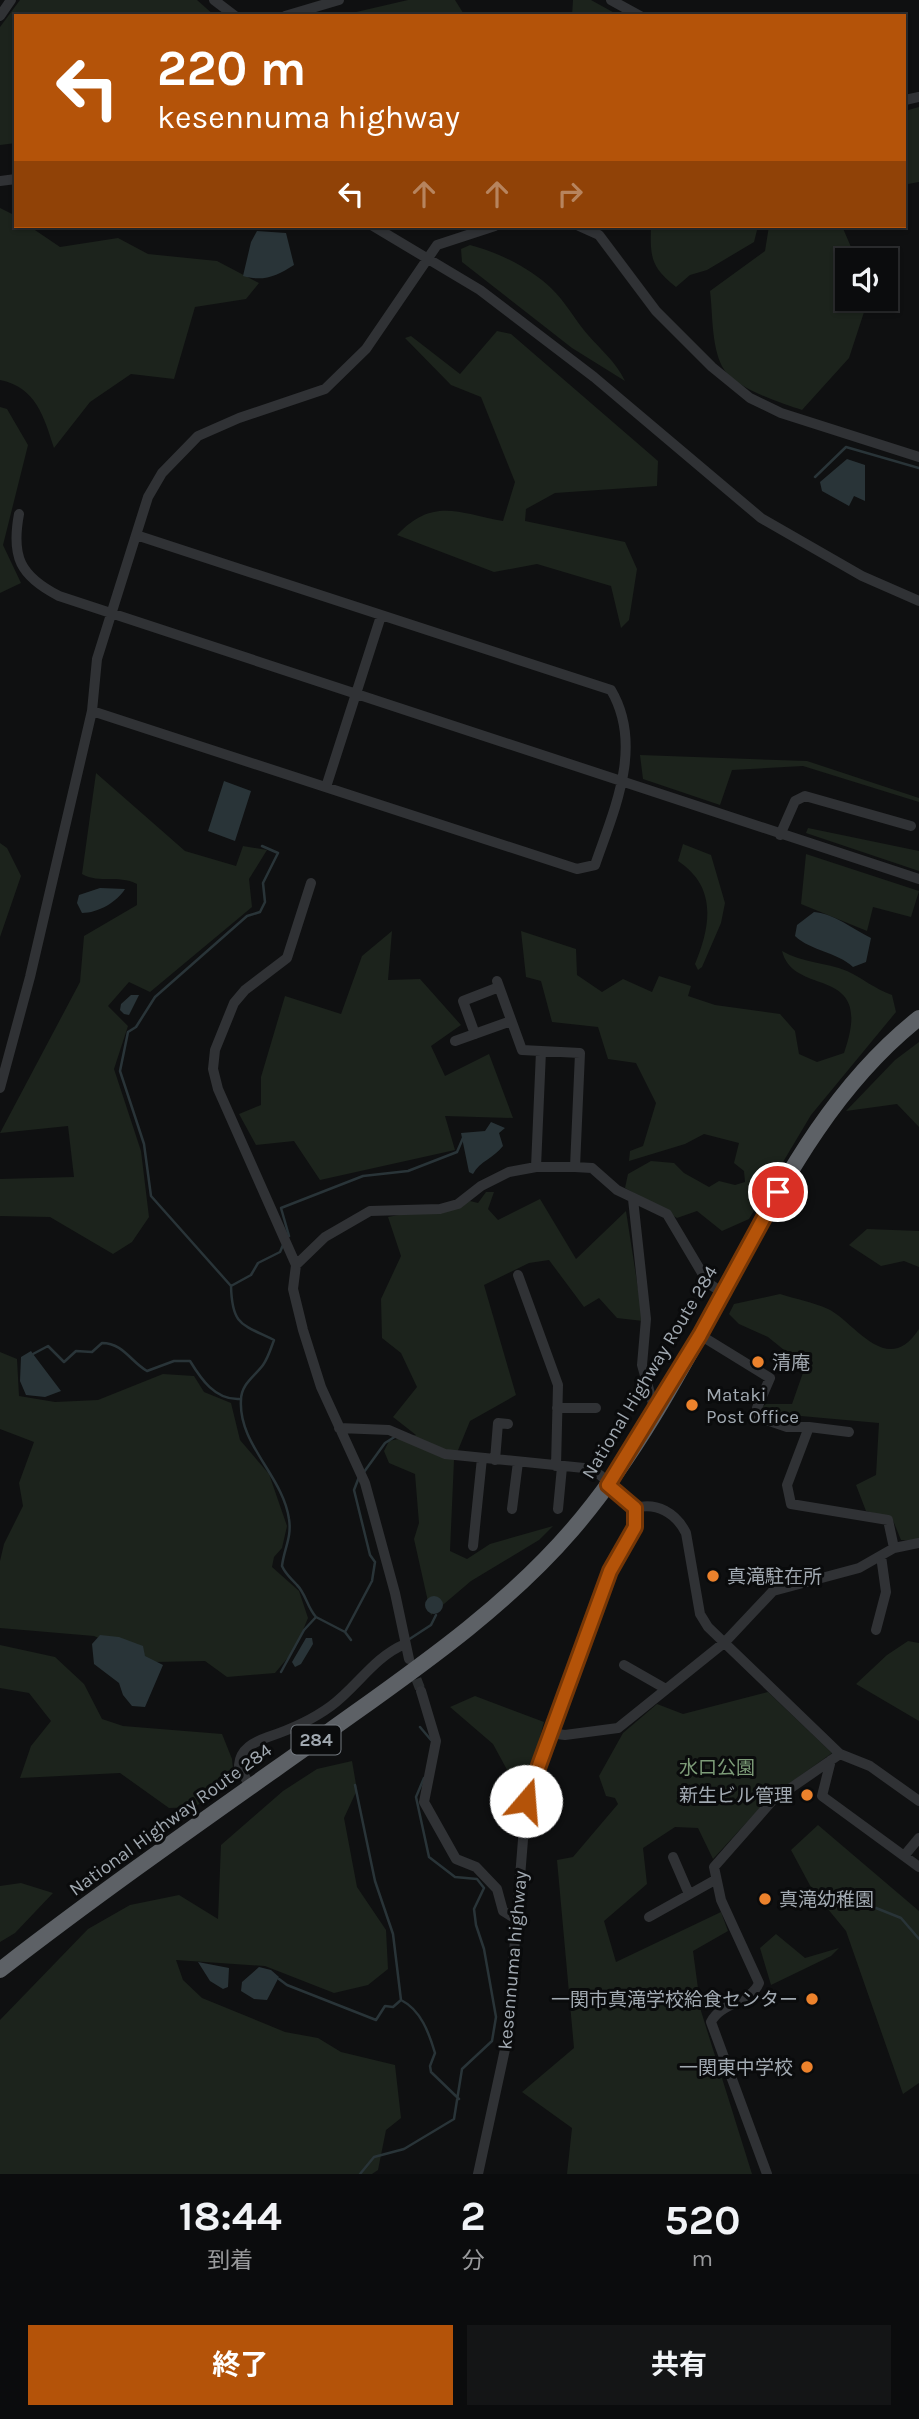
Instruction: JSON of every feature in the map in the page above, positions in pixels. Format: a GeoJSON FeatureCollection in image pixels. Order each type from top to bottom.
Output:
{"type":"FeatureCollection","features":[{"type":"Feature","properties":{"kind":"highway","name":"National Highway Route 284"},"geometry":{"type":"LineString","coordinates":[[0,1970],[434,1656],[541,1562],[608,1485],[655,1411],[811,1135],[878,1046],[919,1010]]}},
{"type":"Feature","properties":{"kind":"highway","name":"National Highway Route 284"},"geometry":{"type":"LineString","coordinates":[[852,1084],[919,1018]]}},
{"type":"Feature","properties":{"kind":"street"},"geometry":{"type":"LineString","coordinates":[[0,16],[11,0]]}},
{"type":"Feature","properties":{"kind":"street"},"geometry":{"type":"LineString","coordinates":[[214,0],[232,14]]}},
{"type":"Feature","properties":{"kind":"street"},"geometry":{"type":"LineString","coordinates":[[292,14],[339,0]]}},
{"type":"Feature","properties":{"kind":"street"},"geometry":{"type":"LineString","coordinates":[[611,0],[636,14]]}},
{"type":"Feature","properties":{"kind":"street"},"geometry":{"type":"LineString","coordinates":[[376,228],[480,290],[594,377],[761,518],[849,570],[919,601]]}},
{"type":"Feature","properties":{"kind":"street"},"geometry":{"type":"LineString","coordinates":[[0,1088],[30,977],[92,711],[97,659],[148,497],[178,453],[198,436],[215,427],[325,389],[366,349],[437,245],[489,228]]}},
{"type":"Feature","properties":{"kind":"street"},"geometry":{"type":"LineString","coordinates":[[583,228],[599,235],[656,311],[712,367],[750,398],[781,414],[919,457]]}},
{"type":"Feature","properties":{"kind":"street"},"geometry":{"type":"LineString","coordinates":[[19,514],[15,540],[22,564],[34,583],[59,596],[919,879]]}},
{"type":"Feature","properties":{"kind":"street"},"geometry":{"type":"LineString","coordinates":[[92,711],[577,869],[595,865],[624,782],[626,764],[621,706],[611,691],[136,535]]}},
{"type":"Feature","properties":{"kind":"street"},"geometry":{"type":"LineString","coordinates":[[326,787],[381,616]]}},
{"type":"Feature","properties":{"kind":"street"},"geometry":{"type":"LineString","coordinates":[[780,835],[795,801],[805,796],[911,825]]}},
{"type":"Feature","properties":{"kind":"street"},"geometry":{"type":"LineString","coordinates":[[311,883],[287,958],[245,990],[234,1003],[215,1050],[213,1069],[218,1089],[296,1265],[293,1289],[303,1330],[321,1387],[372,1504],[409,1659]]}},
{"type":"Feature","properties":{"kind":"street"},"geometry":{"type":"LineString","coordinates":[[475,1034],[463,1001],[498,984],[522,1050],[580,1053],[575,1167]]}},
{"type":"Feature","properties":{"kind":"street"},"geometry":{"type":"LineString","coordinates":[[455,1041],[511,1021]]}},
{"type":"Feature","properties":{"kind":"street"},"geometry":{"type":"LineString","coordinates":[[536,1167],[541,1051]]}},
{"type":"Feature","properties":{"kind":"street"},"geometry":{"type":"LineString","coordinates":[[296,1265],[325,1237],[370,1211],[449,1207],[509,1172],[536,1167],[592,1168],[633,1199],[667,1214],[708,1283],[723,1293]]}},
{"type":"Feature","properties":{"kind":"street"},"geometry":{"type":"LineString","coordinates":[[633,1199],[646,1319],[642,1366],[655,1411]]}},
{"type":"Feature","properties":{"kind":"street"},"geometry":{"type":"LineString","coordinates":[[518,1275],[558,1385],[558,1509]]}},
{"type":"Feature","properties":{"kind":"street"},"geometry":{"type":"LineString","coordinates":[[700,1335],[770,1378],[757,1408],[758,1417],[788,1427],[849,1432]]}},
{"type":"Feature","properties":{"kind":"street"},"geometry":{"type":"LineString","coordinates":[[557,1408],[596,1408]]}},
{"type":"Feature","properties":{"kind":"street"},"geometry":{"type":"LineString","coordinates":[[495,1460],[498,1423],[508,1424]]}},
{"type":"Feature","properties":{"kind":"street"},"geometry":{"type":"LineString","coordinates":[[809,1427],[787,1485],[791,1504],[888,1520],[894,1548]]}},
{"type":"Feature","properties":{"kind":"street"},"geometry":{"type":"LineString","coordinates":[[339,1428],[389,1430],[444,1454],[584,1468],[600,1475],[635,1508],[645,1506],[663,1509],[681,1521],[686,1532],[701,1614],[708,1627],[835,1757],[870,1766],[919,1801]]}},
{"type":"Feature","properties":{"kind":"street"},"geometry":{"type":"LineString","coordinates":[[473,1546],[482,1458]]}},
{"type":"Feature","properties":{"kind":"street"},"geometry":{"type":"LineString","coordinates":[[512,1509],[518,1462]]}},
{"type":"Feature","properties":{"kind":"street","name":"kesennuma highway"},"geometry":{"type":"LineString","coordinates":[[478,2174],[507,2040],[526,1801],[618,1553],[635,1527],[635,1508]]}},
{"type":"Feature","properties":{"kind":"street"},"geometry":{"type":"LineString","coordinates":[[550,1733],[565,1735],[618,1728],[725,1642],[773,1591],[859,1568],[894,1548],[919,1543]]}},
{"type":"Feature","properties":{"kind":"street"},"geometry":{"type":"LineString","coordinates":[[876,1630],[886,1592],[881,1556]]}},
{"type":"Feature","properties":{"kind":"street"},"geometry":{"type":"LineString","coordinates":[[250,1787],[239,1765],[246,1749],[331,1706],[380,1659],[405,1644]]}},
{"type":"Feature","properties":{"kind":"street"},"geometry":{"type":"LineString","coordinates":[[624,1665],[666,1689]]}},
{"type":"Feature","properties":{"kind":"street"},"geometry":{"type":"LineString","coordinates":[[421,1691],[436,1741],[423,1793],[424,1802],[456,1859],[476,1867],[489,1877],[498,1889],[503,1911],[516,1919]]}},
{"type":"Feature","properties":{"kind":"street"},"geometry":{"type":"LineString","coordinates":[[835,1757],[822,1796],[919,1867]]}},
{"type":"Feature","properties":{"kind":"street"},"geometry":{"type":"LineString","coordinates":[[767,2174],[711,2022],[716,2011],[756,1990],[759,1983],[721,1900],[715,1880],[716,1862],[772,1801],[835,1757]]}},
{"type":"Feature","properties":{"kind":"street"},"geometry":{"type":"LineString","coordinates":[[904,1856],[919,1838]]}},
{"type":"Feature","properties":{"kind":"street"},"geometry":{"type":"LineString","coordinates":[[673,1857],[690,1894]]}},
{"type":"Feature","properties":{"kind":"street"},"geometry":{"type":"LineString","coordinates":[[649,1917],[715,1880]]}},
{"type":"Feature","properties":{"kind":"green space"},"geometry":{"type":"Polygon","coordinates":[[[20,0],[197,0],[213,14],[14,14],[14,143],[0,145],[0,27],[20,0]]]}},
{"type":"Feature","properties":{"kind":"green space"},"geometry":{"type":"Polygon","coordinates":[[[408,0],[455,0],[464,14],[348,14],[408,0]]]}},
{"type":"Feature","properties":{"kind":"green space"},"geometry":{"type":"Polygon","coordinates":[[[573,0],[591,0],[616,14],[572,14],[573,0]]]}},
{"type":"Feature","properties":{"kind":"green space"},"geometry":{"type":"Polygon","coordinates":[[[919,107],[919,182],[908,184],[906,135],[906,111],[919,107]]]}},
{"type":"Feature","properties":{"kind":"green space"},"geometry":{"type":"Polygon","coordinates":[[[0,208],[14,215],[14,228],[32,228],[60,247],[118,238],[148,254],[217,261],[259,283],[246,299],[195,307],[174,379],[131,374],[90,402],[54,448],[42,415],[30,396],[22,389],[0,380],[0,208]]]}},
{"type":"Feature","properties":{"kind":"green space"},"geometry":{"type":"Polygon","coordinates":[[[651,228],[758,228],[754,242],[707,270],[690,275],[676,287],[661,274],[654,261],[651,228]]]}},
{"type":"Feature","properties":{"kind":"green space"},"geometry":{"type":"Polygon","coordinates":[[[769,228],[843,228],[851,248],[835,248],[835,311],[864,311],[849,358],[802,410],[760,395],[731,378],[725,371],[715,343],[710,291],[765,251],[769,228]]]}},
{"type":"Feature","properties":{"kind":"green space"},"geometry":{"type":"Polygon","coordinates":[[[470,245],[513,262],[551,288],[613,362],[625,381],[572,348],[462,262],[461,249],[470,245]]]}},
{"type":"Feature","properties":{"kind":"green space"},"geometry":{"type":"Polygon","coordinates":[[[497,331],[511,334],[658,461],[657,486],[555,493],[526,509],[525,521],[625,542],[637,569],[629,620],[621,628],[611,586],[537,564],[494,572],[397,535],[410,523],[434,512],[459,512],[503,521],[515,482],[481,397],[451,385],[405,338],[411,336],[460,374],[497,331]]]}},
{"type":"Feature","properties":{"kind":"green space"},"geometry":{"type":"Polygon","coordinates":[[[0,407],[7,409],[28,445],[3,545],[21,583],[0,593],[0,407]]]}},
{"type":"Feature","properties":{"kind":"green space"},"geometry":{"type":"Polygon","coordinates":[[[640,755],[807,761],[919,798],[919,802],[803,766],[732,770],[720,805],[643,779],[640,755]]]}},
{"type":"Feature","properties":{"kind":"green space"},"geometry":{"type":"Polygon","coordinates":[[[96,773],[185,851],[236,866],[243,846],[267,850],[249,879],[252,907],[150,992],[129,982],[108,1006],[128,1026],[114,1069],[141,1151],[149,1217],[132,1242],[113,1254],[50,1217],[0,1216],[0,1179],[74,1177],[68,1126],[0,1133],[80,982],[84,936],[137,905],[137,884],[82,874],[96,773]]]}},
{"type":"Feature","properties":{"kind":"green space"},"geometry":{"type":"Polygon","coordinates":[[[808,828],[919,851],[919,871],[806,833],[808,828]]]}},
{"type":"Feature","properties":{"kind":"green space"},"geometry":{"type":"Polygon","coordinates":[[[0,843],[7,848],[21,876],[0,937],[0,843]]]}},
{"type":"Feature","properties":{"kind":"green space"},"geometry":{"type":"Polygon","coordinates":[[[683,844],[711,855],[725,903],[721,923],[702,967],[698,970],[695,964],[705,935],[707,908],[699,883],[691,871],[678,861],[683,844]]]}},
{"type":"Feature","properties":{"kind":"green space"},"geometry":{"type":"Polygon","coordinates":[[[806,854],[919,891],[911,917],[873,907],[867,931],[801,904],[806,854]]]}},
{"type":"Feature","properties":{"kind":"green space"},"geometry":{"type":"Polygon","coordinates":[[[392,931],[388,980],[420,979],[461,1025],[431,1046],[445,1076],[489,1054],[513,1118],[445,1116],[455,1150],[320,1180],[294,1141],[256,1145],[239,1114],[261,1105],[261,1077],[285,996],[341,1014],[362,956],[392,931]]]}},
{"type":"Feature","properties":{"kind":"green space"},"geometry":{"type":"Polygon","coordinates":[[[521,931],[576,949],[577,975],[602,992],[623,979],[652,992],[659,976],[691,986],[688,996],[715,1005],[780,1014],[795,1031],[799,1054],[817,1062],[844,1053],[851,1024],[849,1005],[842,993],[801,974],[789,965],[782,951],[853,974],[892,995],[896,1012],[811,1115],[749,1219],[722,1231],[697,1211],[677,1218],[625,1188],[628,1174],[651,1161],[674,1163],[684,1173],[709,1187],[719,1181],[735,1185],[745,1182],[744,1171],[734,1163],[739,1143],[704,1134],[685,1144],[629,1161],[630,1151],[643,1146],[656,1103],[636,1063],[608,1059],[598,1027],[552,1022],[541,981],[526,977],[521,931]]]}},
{"type":"Feature","properties":{"kind":"green space"},"geometry":{"type":"Polygon","coordinates":[[[919,1042],[919,1127],[897,1104],[846,1111],[895,1060],[919,1042]]]}},
{"type":"Feature","properties":{"kind":"green space"},"geometry":{"type":"Polygon","coordinates":[[[486,1192],[494,1192],[488,1209],[498,1220],[540,1199],[576,1259],[626,1211],[643,1321],[617,1318],[599,1298],[584,1307],[549,1260],[529,1263],[484,1285],[516,1395],[470,1421],[454,1460],[450,1551],[467,1559],[490,1544],[553,1526],[539,1540],[471,1581],[431,1615],[414,1539],[419,1523],[415,1474],[389,1463],[384,1451],[389,1441],[416,1435],[393,1417],[417,1387],[401,1353],[382,1338],[381,1299],[401,1256],[388,1217],[470,1201],[478,1203],[486,1192]]]}},
{"type":"Feature","properties":{"kind":"green space"},"geometry":{"type":"Polygon","coordinates":[[[867,1229],[919,1231],[919,1267],[904,1261],[881,1266],[849,1245],[867,1229]]]}},
{"type":"Feature","properties":{"kind":"green space"},"geometry":{"type":"Polygon","coordinates":[[[780,1294],[828,1309],[883,1348],[895,1349],[907,1343],[919,1329],[919,1541],[901,1540],[892,1518],[866,1511],[856,1485],[876,1475],[879,1423],[755,1412],[766,1404],[792,1404],[805,1367],[768,1337],[739,1324],[729,1314],[734,1304],[780,1294]]]}},
{"type":"Feature","properties":{"kind":"green space"},"geometry":{"type":"Polygon","coordinates":[[[0,1352],[17,1359],[19,1396],[55,1402],[98,1400],[163,1374],[194,1376],[204,1392],[231,1403],[240,1440],[269,1474],[287,1526],[282,1548],[274,1557],[272,1567],[299,1591],[308,1618],[295,1649],[275,1673],[227,1677],[205,1661],[155,1662],[94,1636],[0,1628],[0,1561],[4,1544],[23,1506],[19,1483],[34,1442],[0,1429],[0,1352]]]}},
{"type":"Feature","properties":{"kind":"green space"},"geometry":{"type":"Polygon","coordinates":[[[908,1641],[919,1643],[919,1721],[856,1684],[887,1655],[908,1641]]]}},
{"type":"Feature","properties":{"kind":"green space"},"geometry":{"type":"Polygon","coordinates":[[[0,1645],[55,1657],[84,1684],[102,1719],[123,1726],[222,1734],[232,1759],[234,1779],[195,1807],[169,1808],[120,1773],[20,1778],[31,1746],[51,1721],[29,1693],[0,1688],[0,1645]]]}},
{"type":"Feature","properties":{"kind":"green space","name":"水口公園"},"geometry":{"type":"Polygon","coordinates":[[[768,1692],[832,1753],[769,1798],[713,1859],[698,1828],[675,1827],[643,1848],[647,1884],[604,1921],[616,1962],[721,1912],[728,1931],[693,1951],[701,2011],[752,2174],[567,2174],[572,2128],[522,2092],[574,2048],[557,1860],[573,1857],[618,1804],[615,1798],[606,1796],[599,1776],[623,1733],[657,1704],[683,1714],[768,1692]]]}},
{"type":"Feature","properties":{"kind":"green space"},"geometry":{"type":"Polygon","coordinates":[[[475,1696],[544,1722],[523,1799],[493,1744],[450,1707],[475,1696]]]}},
{"type":"Feature","properties":{"kind":"green space"},"geometry":{"type":"Polygon","coordinates":[[[352,1761],[357,1790],[344,1818],[357,1887],[386,1930],[388,1969],[368,1985],[334,1993],[265,1966],[176,1960],[183,1980],[202,1998],[285,2032],[318,2038],[341,2052],[395,2065],[401,2118],[386,2130],[378,2170],[372,2174],[0,2174],[0,2020],[88,1929],[130,1905],[179,1895],[218,1919],[221,1845],[283,1791],[317,1769],[352,1761]]]}},
{"type":"Feature","properties":{"kind":"green space"},"geometry":{"type":"Polygon","coordinates":[[[818,1825],[919,1911],[919,2083],[903,2094],[846,1931],[813,1891],[791,1850],[818,1825]]]}},
{"type":"Feature","properties":{"kind":"green space"},"geometry":{"type":"Polygon","coordinates":[[[21,1883],[53,1893],[15,1933],[0,1942],[0,1886],[21,1883]]]}},
{"type":"Feature","properties":{"kind":"green space"},"geometry":{"type":"Polygon","coordinates":[[[776,1934],[805,1958],[839,1948],[831,1956],[771,1985],[760,1948],[776,1934]]]}},
{"type":"Feature","properties":{"kind":"shaded area"},"geometry":{"type":"Polygon","coordinates":[[[257,231],[286,233],[294,265],[270,277],[243,276],[251,242],[257,231]]]}},
{"type":"Feature","properties":{"kind":"shaded area"},"geometry":{"type":"Polygon","coordinates":[[[847,459],[865,465],[865,501],[854,496],[849,506],[822,491],[820,482],[847,459]]]}},
{"type":"Feature","properties":{"kind":"shaded area"},"geometry":{"type":"Polygon","coordinates":[[[224,781],[251,791],[235,841],[208,831],[224,781]]]}},
{"type":"Feature","properties":{"kind":"shaded area"},"geometry":{"type":"Polygon","coordinates":[[[100,888],[125,889],[106,906],[82,913],[77,903],[79,895],[100,888]]]}},
{"type":"Feature","properties":{"kind":"shaded area"},"geometry":{"type":"Polygon","coordinates":[[[814,912],[836,918],[871,938],[866,962],[853,967],[795,936],[797,925],[814,912]]]}},
{"type":"Feature","properties":{"kind":"shaded area"},"geometry":{"type":"Polygon","coordinates":[[[131,995],[139,995],[129,1015],[124,1014],[120,1010],[121,1004],[131,995]]]}},
{"type":"Feature","properties":{"kind":"shaded area"},"geometry":{"type":"Polygon","coordinates":[[[491,1122],[505,1128],[499,1133],[503,1146],[473,1174],[469,1172],[461,1133],[485,1131],[491,1122]]]}},
{"type":"Feature","properties":{"kind":"shaded area"},"geometry":{"type":"Polygon","coordinates":[[[31,1351],[61,1391],[45,1397],[26,1395],[20,1381],[21,1357],[31,1351]]]}},
{"type":"Feature","properties":{"kind":"shaded area"},"geometry":{"type":"Polygon","coordinates":[[[434,1596],[440,1599],[443,1605],[440,1611],[434,1614],[428,1611],[425,1605],[428,1599],[434,1596]]]}},
{"type":"Feature","properties":{"kind":"shaded area"},"geometry":{"type":"Polygon","coordinates":[[[100,1635],[119,1637],[143,1646],[145,1656],[163,1665],[145,1707],[132,1706],[123,1695],[119,1683],[94,1664],[92,1644],[100,1635]]]}},
{"type":"Feature","properties":{"kind":"shaded area"},"geometry":{"type":"Polygon","coordinates":[[[306,1638],[312,1638],[313,1644],[301,1664],[295,1667],[292,1662],[306,1638]]]}},
{"type":"Feature","properties":{"kind":"shaded area"},"geometry":{"type":"Polygon","coordinates":[[[198,1962],[229,1968],[228,1987],[223,1989],[210,1981],[198,1962]]]}},
{"type":"Feature","properties":{"kind":"shaded area"},"geometry":{"type":"Polygon","coordinates":[[[259,1967],[271,1970],[279,1977],[267,2000],[254,1999],[241,1991],[242,1982],[259,1967]]]}},
{"type":"Feature","properties":{"kind":"waterway"},"geometry":{"type":"LineString","coordinates":[[815,477],[846,447],[919,468]]}},
{"type":"Feature","properties":{"kind":"waterway"},"geometry":{"type":"LineString","coordinates":[[262,846],[278,853],[263,883],[265,902],[260,912],[247,916],[155,997],[136,1027],[128,1032],[120,1071],[144,1144],[151,1196],[231,1286],[234,1309],[241,1322],[274,1340],[265,1362],[243,1389],[242,1416],[253,1446],[279,1488],[285,1503],[289,1532],[282,1566],[300,1589],[316,1617]]}},
{"type":"Feature","properties":{"kind":"waterway"},"geometry":{"type":"LineString","coordinates":[[289,1236],[281,1208],[363,1176],[408,1171],[457,1152],[463,1138]]}},
{"type":"Feature","properties":{"kind":"waterway"},"geometry":{"type":"LineString","coordinates":[[231,1286],[251,1275],[258,1263],[280,1252],[283,1245]]}},
{"type":"Feature","properties":{"kind":"waterway"},"geometry":{"type":"LineString","coordinates":[[33,1354],[48,1346],[64,1362],[76,1351],[92,1352],[102,1343],[121,1349],[147,1371],[174,1361],[190,1361],[204,1381],[216,1392],[239,1399]]}},
{"type":"Feature","properties":{"kind":"waterway"},"geometry":{"type":"LineString","coordinates":[[364,1472],[385,1443],[396,1436]]}},
{"type":"Feature","properties":{"kind":"waterway"},"geometry":{"type":"LineString","coordinates":[[345,1632],[372,1581],[375,1562],[370,1555],[354,1490],[359,1477]]}},
{"type":"Feature","properties":{"kind":"waterway"},"geometry":{"type":"LineString","coordinates":[[408,1640],[431,1625],[436,1615]]}},
{"type":"Feature","properties":{"kind":"waterway"},"geometry":{"type":"LineString","coordinates":[[281,1672],[304,1630],[316,1617],[345,1632],[351,1640]]}},
{"type":"Feature","properties":{"kind":"waterway"},"geometry":{"type":"LineString","coordinates":[[420,1727],[431,1740]]}},
{"type":"Feature","properties":{"kind":"waterway"},"geometry":{"type":"LineString","coordinates":[[360,2174],[374,2157],[404,2149],[454,2119],[462,2069],[492,2041],[496,2017],[474,1909],[484,1888],[477,1879],[455,1877],[429,1857],[416,1797],[424,1778]]}},
{"type":"Feature","properties":{"kind":"waterway"},"geometry":{"type":"LineString","coordinates":[[355,1785],[375,1881],[393,1934],[401,2000]]}},
{"type":"Feature","properties":{"kind":"waterway"},"geometry":{"type":"LineString","coordinates":[[876,1908],[901,1918],[919,1939]]}},
{"type":"Feature","properties":{"kind":"waterway"},"geometry":{"type":"LineString","coordinates":[[279,1979],[287,1985],[376,2020],[385,2006],[393,2007],[401,2000],[408,2004],[423,2023],[433,2045],[435,2053],[430,2066],[431,2072],[459,2099]]}},
{"type":"Feature","properties":{"kind":"tunnel"},"geometry":{"type":"LineString","coordinates":[[411,1665],[421,1691]]}},
{"type":"Feature","properties":{"kind":"place","name":"清庵"},"geometry":{"type":"Point","coordinates":[758,1362]}},
{"type":"Feature","properties":{"kind":"place","name":"Mataki Post Office"},"geometry":{"type":"Point","coordinates":[692,1405]}},
{"type":"Feature","properties":{"kind":"place","name":"真滝駐在所"},"geometry":{"type":"Point","coordinates":[713,1576]}},
{"type":"Feature","properties":{"kind":"place","name":"新生ビル管理"},"geometry":{"type":"Point","coordinates":[807,1795]}},
{"type":"Feature","properties":{"kind":"place","name":"真滝幼稚園"},"geometry":{"type":"Point","coordinates":[765,1899]}},
{"type":"Feature","properties":{"kind":"place","name":"一関市真滝学校給食センター"},"geometry":{"type":"Point","coordinates":[812,1999]}},
{"type":"Feature","properties":{"kind":"place","name":"一関東中学校"},"geometry":{"type":"Point","coordinates":[807,2067]}},
{"type":"Feature","properties":{"kind":"route"},"geometry":{"type":"LineString","coordinates":[[526,1801],[533,1776],[580,1660],[610,1571],[635,1527],[635,1508],[608,1485],[635,1445],[700,1335],[778,1192]]}}]}
